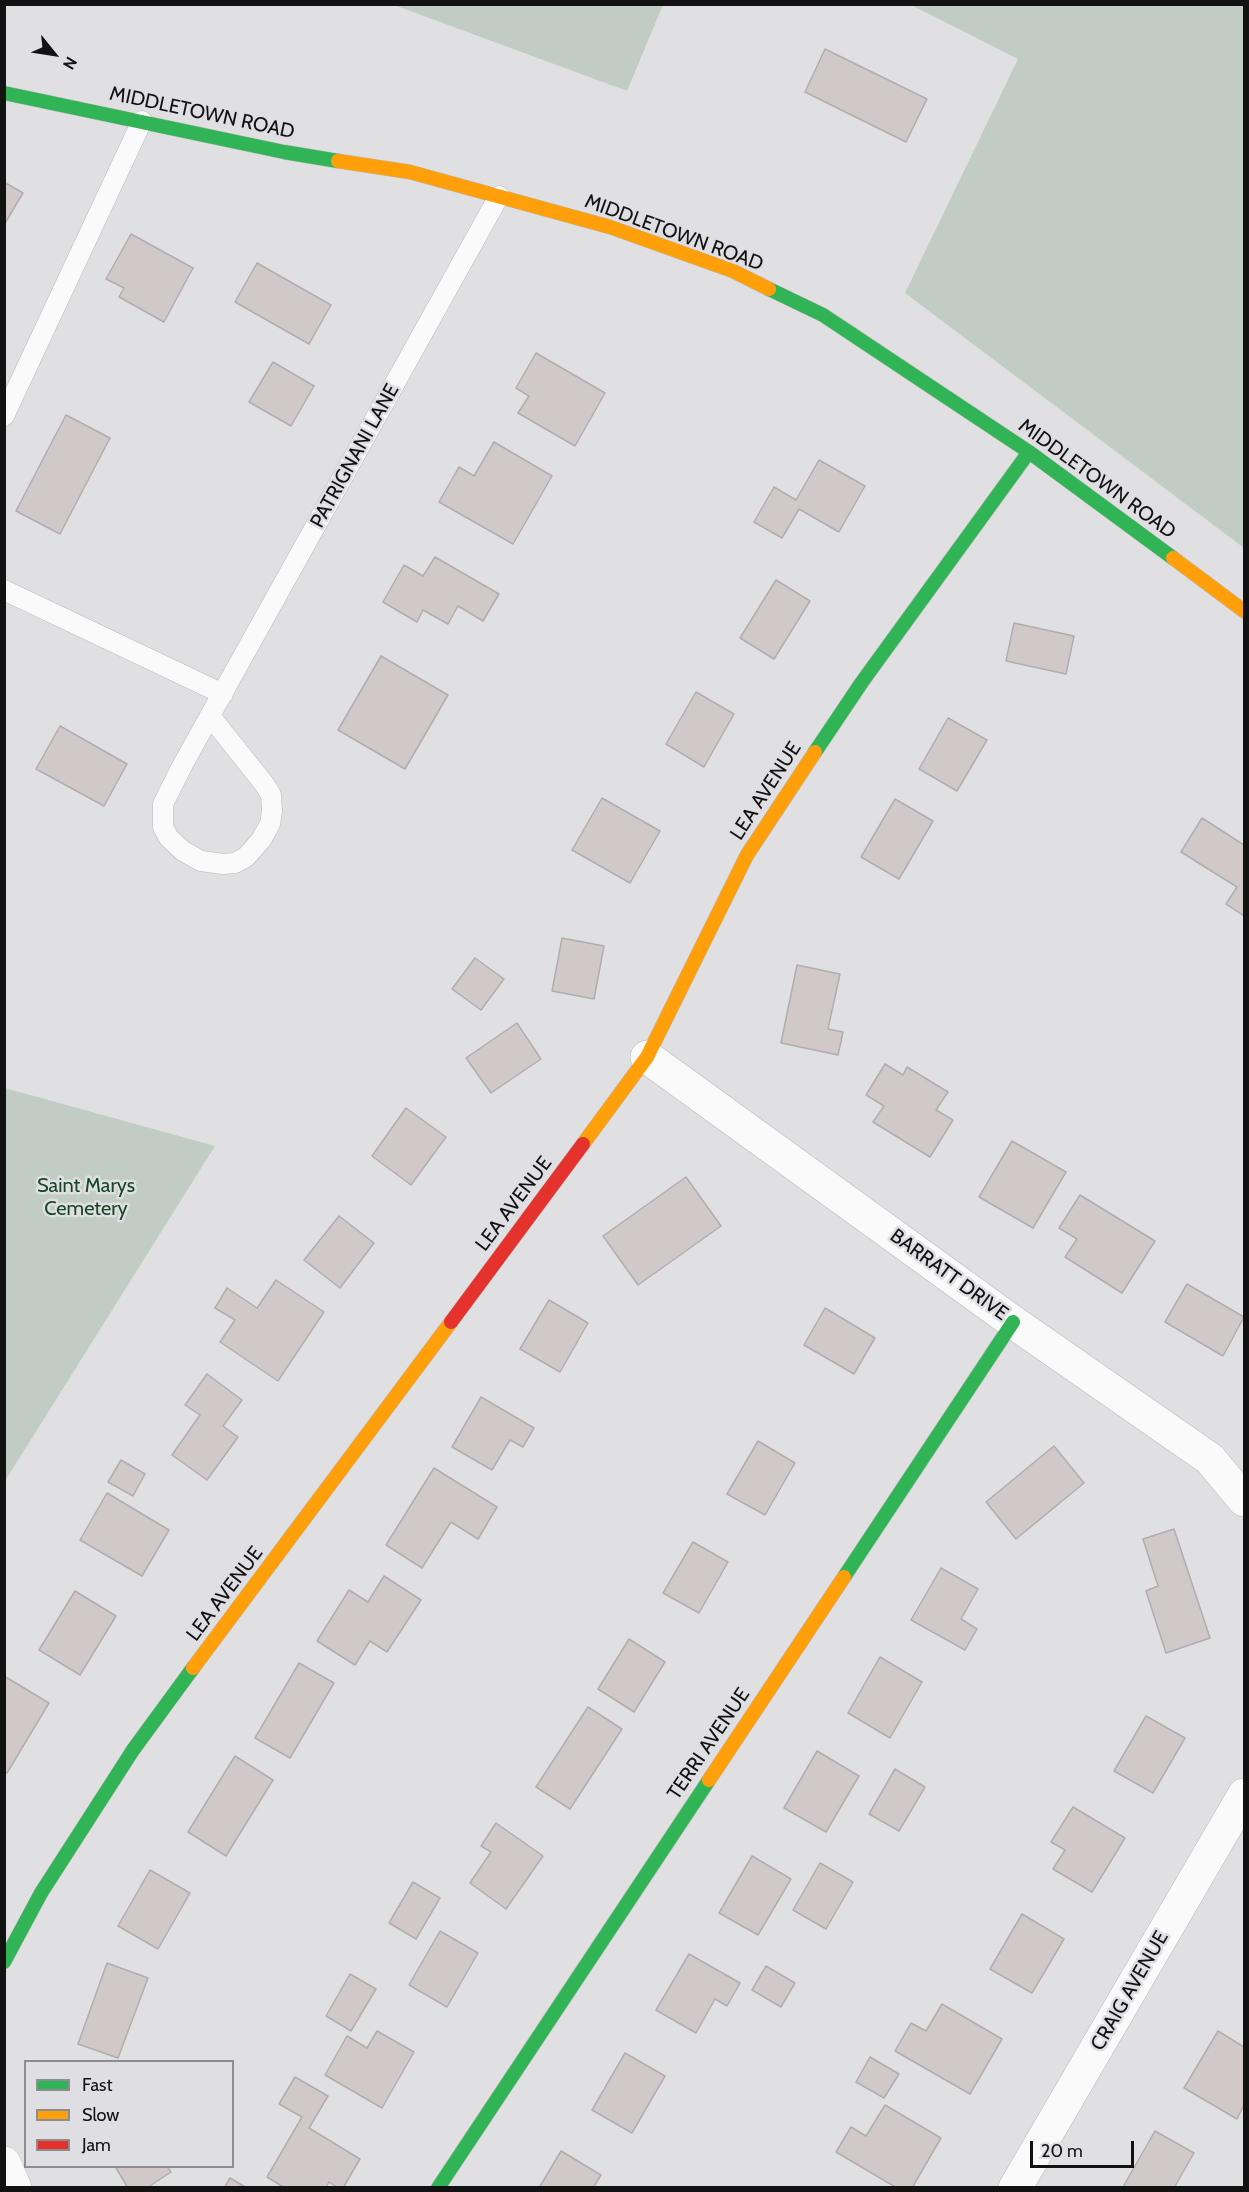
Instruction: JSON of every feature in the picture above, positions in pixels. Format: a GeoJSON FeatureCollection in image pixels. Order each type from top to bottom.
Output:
{"type":"FeatureCollection","features":[{"type":"Feature","properties":{"kind":"street","name":"MIDDLETOWN ROAD"},"geometry":{"type":"LineString","coordinates":[[4,93],[284,152],[410,172],[610,227],[732,272],[813,310],[1029,452],[1245,611]]}},
{"type":"Feature","properties":{"kind":"street","name":"LEA AVENUE"},"geometry":{"type":"LineString","coordinates":[[4,1962],[41,1893],[133,1750],[647,1057],[747,855],[862,682],[1029,452]]}},
{"type":"Feature","properties":{"kind":"street","name":"BARRATT DRIVE"},"geometry":{"type":"LineString","coordinates":[[647,1057],[1013,1322],[1210,1459],[1245,1500]]}},
{"type":"Feature","properties":{"kind":"street","name":"TERRI AVENUE"},"geometry":{"type":"LineString","coordinates":[[438,2187],[1013,1322]]}},
{"type":"Feature","properties":{"kind":"street","name":"CRAIG AVENUE"},"geometry":{"type":"LineString","coordinates":[[1016,2187],[1245,1795]]}},
{"type":"Feature","properties":{"kind":"street"},"geometry":{"type":"LineString","coordinates":[[4,2163],[15,2187]]}},
{"type":"Feature","properties":{"kind":"lane"},"geometry":{"type":"LineString","coordinates":[[4,416],[142,121]]}},
{"type":"Feature","properties":{"kind":"lane","name":"PATRIGNANI LANE"},"geometry":{"type":"LineString","coordinates":[[210,716],[271,795],[270,824],[246,857],[235,863],[201,861],[183,851],[169,838],[163,827],[163,804],[182,766],[499,196]]}},
{"type":"Feature","properties":{"kind":"lane"},"geometry":{"type":"LineString","coordinates":[[4,590],[222,694]]}},
{"type":"Feature","properties":{"kind":"green space"},"geometry":{"type":"Polygon","coordinates":[[[663,4],[627,91],[394,5],[663,4]]]}},
{"type":"Feature","properties":{"kind":"green space"},"geometry":{"type":"Polygon","coordinates":[[[911,5],[1244,5],[1244,548],[905,293],[1018,59],[911,5]]]}},
{"type":"Feature","properties":{"kind":"green space","name":"Saint Marys Cemetery"},"geometry":{"type":"Polygon","coordinates":[[[4,1088],[215,1146],[5,1481],[4,1088]]]}},
{"type":"Feature","properties":{"kind":"building"},"geometry":{"type":"Polygon","coordinates":[[[825,49],[927,99],[906,142],[805,92],[825,49]]]}},
{"type":"Feature","properties":{"kind":"building"},"geometry":{"type":"Polygon","coordinates":[[[4,182],[23,193],[4,225],[4,182]]]}},
{"type":"Feature","properties":{"kind":"building"},"geometry":{"type":"Polygon","coordinates":[[[131,234],[193,268],[164,322],[119,297],[124,288],[106,279],[131,234]]]}},
{"type":"Feature","properties":{"kind":"building"},"geometry":{"type":"Polygon","coordinates":[[[257,263],[331,305],[309,344],[235,302],[257,263]]]}},
{"type":"Feature","properties":{"kind":"building"},"geometry":{"type":"Polygon","coordinates":[[[536,353],[605,393],[575,446],[518,413],[529,396],[516,388],[536,353]]]}},
{"type":"Feature","properties":{"kind":"building"},"geometry":{"type":"Polygon","coordinates":[[[273,362],[314,386],[291,426],[249,402],[273,362]]]}},
{"type":"Feature","properties":{"kind":"building"},"geometry":{"type":"Polygon","coordinates":[[[66,415],[110,438],[60,534],[16,511],[66,415]]]}},
{"type":"Feature","properties":{"kind":"building"},"geometry":{"type":"Polygon","coordinates":[[[494,442],[552,476],[513,544],[439,502],[459,467],[474,476],[494,442]]]}},
{"type":"Feature","properties":{"kind":"building"},"geometry":{"type":"Polygon","coordinates":[[[819,460],[865,486],[839,532],[799,509],[782,538],[754,522],[774,487],[796,500],[819,460]]]}},
{"type":"Feature","properties":{"kind":"building"},"geometry":{"type":"Polygon","coordinates":[[[435,557],[499,594],[483,621],[458,606],[448,624],[423,610],[417,622],[383,602],[404,565],[423,576],[435,557]]]}},
{"type":"Feature","properties":{"kind":"building"},"geometry":{"type":"Polygon","coordinates":[[[776,580],[810,601],[774,659],[740,638],[776,580]]]}},
{"type":"Feature","properties":{"kind":"building"},"geometry":{"type":"Polygon","coordinates":[[[1014,623],[1074,636],[1066,674],[1006,661],[1014,623]]]}},
{"type":"Feature","properties":{"kind":"building"},"geometry":{"type":"Polygon","coordinates":[[[381,656],[448,695],[405,769],[338,730],[381,656]]]}},
{"type":"Feature","properties":{"kind":"building"},"geometry":{"type":"Polygon","coordinates":[[[696,692],[734,714],[704,767],[666,744],[696,692]]]}},
{"type":"Feature","properties":{"kind":"building"},"geometry":{"type":"Polygon","coordinates":[[[948,718],[987,740],[957,791],[919,769],[948,718]]]}},
{"type":"Feature","properties":{"kind":"building"},"geometry":{"type":"Polygon","coordinates":[[[60,726],[127,764],[104,806],[36,769],[60,726]]]}},
{"type":"Feature","properties":{"kind":"building"},"geometry":{"type":"Polygon","coordinates":[[[602,798],[660,831],[630,883],[572,850],[602,798]]]}},
{"type":"Feature","properties":{"kind":"building"},"geometry":{"type":"Polygon","coordinates":[[[895,799],[933,821],[899,879],[861,857],[895,799]]]}},
{"type":"Feature","properties":{"kind":"building"},"geometry":{"type":"Polygon","coordinates":[[[1202,818],[1244,845],[1244,916],[1226,904],[1237,887],[1181,852],[1202,818]]]}},
{"type":"Feature","properties":{"kind":"building"},"geometry":{"type":"Polygon","coordinates":[[[562,938],[604,946],[594,999],[552,991],[562,938]]]}},
{"type":"Feature","properties":{"kind":"building"},"geometry":{"type":"Polygon","coordinates":[[[475,958],[504,979],[481,1010],[452,989],[475,958]]]}},
{"type":"Feature","properties":{"kind":"building"},"geometry":{"type":"Polygon","coordinates":[[[797,965],[840,974],[828,1029],[843,1032],[838,1055],[781,1043],[797,965]]]}},
{"type":"Feature","properties":{"kind":"building"},"geometry":{"type":"Polygon","coordinates":[[[517,1023],[541,1059],[491,1093],[466,1058],[517,1023]]]}},
{"type":"Feature","properties":{"kind":"building"},"geometry":{"type":"Polygon","coordinates":[[[885,1064],[903,1075],[907,1067],[948,1092],[936,1110],[953,1120],[930,1157],[873,1122],[884,1106],[866,1095],[885,1064]]]}},
{"type":"Feature","properties":{"kind":"building"},"geometry":{"type":"Polygon","coordinates":[[[406,1108],[446,1137],[411,1185],[372,1156],[406,1108]]]}},
{"type":"Feature","properties":{"kind":"building"},"geometry":{"type":"Polygon","coordinates":[[[1012,1141],[1066,1172],[1033,1228],[979,1197],[1012,1141]]]}},
{"type":"Feature","properties":{"kind":"building"},"geometry":{"type":"Polygon","coordinates":[[[686,1177],[721,1226],[638,1285],[603,1236],[686,1177]]]}},
{"type":"Feature","properties":{"kind":"building"},"geometry":{"type":"Polygon","coordinates":[[[1080,1195],[1155,1241],[1122,1293],[1065,1257],[1077,1239],[1059,1228],[1080,1195]]]}},
{"type":"Feature","properties":{"kind":"building"},"geometry":{"type":"Polygon","coordinates":[[[339,1216],[374,1243],[340,1288],[304,1260],[339,1216]]]}},
{"type":"Feature","properties":{"kind":"building"},"geometry":{"type":"Polygon","coordinates":[[[276,1280],[324,1312],[278,1381],[220,1342],[235,1320],[215,1308],[227,1288],[257,1308],[276,1280]]]}},
{"type":"Feature","properties":{"kind":"building"},"geometry":{"type":"Polygon","coordinates":[[[1187,1284],[1244,1317],[1223,1356],[1165,1322],[1187,1284]]]}},
{"type":"Feature","properties":{"kind":"building"},"geometry":{"type":"Polygon","coordinates":[[[549,1300],[588,1323],[560,1372],[520,1349],[549,1300]]]}},
{"type":"Feature","properties":{"kind":"building"},"geometry":{"type":"Polygon","coordinates":[[[825,1308],[875,1338],[854,1374],[804,1345],[825,1308]]]}},
{"type":"Feature","properties":{"kind":"building"},"geometry":{"type":"Polygon","coordinates":[[[207,1374],[242,1400],[223,1426],[238,1437],[207,1480],[172,1455],[200,1415],[185,1405],[207,1374]]]}},
{"type":"Feature","properties":{"kind":"building"},"geometry":{"type":"Polygon","coordinates":[[[481,1397],[534,1428],[523,1447],[510,1440],[492,1470],[452,1447],[481,1397]]]}},
{"type":"Feature","properties":{"kind":"building"},"geometry":{"type":"Polygon","coordinates":[[[758,1441],[795,1463],[765,1515],[727,1494],[758,1441]]]}},
{"type":"Feature","properties":{"kind":"building"},"geometry":{"type":"Polygon","coordinates":[[[1054,1446],[1084,1483],[1016,1539],[986,1502],[1054,1446]]]}},
{"type":"Feature","properties":{"kind":"building"},"geometry":{"type":"Polygon","coordinates":[[[121,1460],[145,1474],[133,1496],[108,1482],[121,1460]]]}},
{"type":"Feature","properties":{"kind":"building"},"geometry":{"type":"Polygon","coordinates":[[[434,1468],[497,1507],[478,1539],[451,1522],[422,1568],[386,1545],[434,1468]]]}},
{"type":"Feature","properties":{"kind":"building"},"geometry":{"type":"Polygon","coordinates":[[[107,1493],[169,1530],[142,1576],[80,1540],[107,1493]]]}},
{"type":"Feature","properties":{"kind":"building"},"geometry":{"type":"Polygon","coordinates":[[[1174,1529],[1210,1638],[1166,1653],[1146,1591],[1158,1586],[1143,1539],[1174,1529]]]}},
{"type":"Feature","properties":{"kind":"building"},"geometry":{"type":"Polygon","coordinates":[[[693,1542],[728,1562],[699,1613],[663,1593],[693,1542]]]}},
{"type":"Feature","properties":{"kind":"building"},"geometry":{"type":"Polygon","coordinates":[[[941,1568],[978,1589],[961,1619],[977,1629],[965,1650],[911,1620],[941,1568]]]}},
{"type":"Feature","properties":{"kind":"building"},"geometry":{"type":"Polygon","coordinates":[[[384,1576],[421,1600],[387,1652],[370,1641],[355,1665],[317,1641],[349,1590],[368,1602],[384,1576]]]}},
{"type":"Feature","properties":{"kind":"building"},"geometry":{"type":"Polygon","coordinates":[[[75,1591],[116,1616],[80,1675],[39,1650],[75,1591]]]}},
{"type":"Feature","properties":{"kind":"building"},"geometry":{"type":"Polygon","coordinates":[[[629,1639],[665,1662],[634,1712],[598,1689],[629,1639]]]}},
{"type":"Feature","properties":{"kind":"building"},"geometry":{"type":"Polygon","coordinates":[[[880,1657],[922,1682],[890,1738],[848,1713],[880,1657]]]}},
{"type":"Feature","properties":{"kind":"building"},"geometry":{"type":"Polygon","coordinates":[[[299,1663],[334,1683],[290,1758],[255,1738],[299,1663]]]}},
{"type":"Feature","properties":{"kind":"building"},"geometry":{"type":"Polygon","coordinates":[[[4,1676],[49,1703],[7,1773],[4,1771],[4,1676]]]}},
{"type":"Feature","properties":{"kind":"building"},"geometry":{"type":"Polygon","coordinates":[[[588,1707],[622,1729],[570,1809],[536,1787],[588,1707]]]}},
{"type":"Feature","properties":{"kind":"building"},"geometry":{"type":"Polygon","coordinates":[[[1146,1716],[1185,1738],[1153,1793],[1114,1771],[1146,1716]]]}},
{"type":"Feature","properties":{"kind":"building"},"geometry":{"type":"Polygon","coordinates":[[[817,1751],[859,1776],[826,1832],[784,1808],[817,1751]]]}},
{"type":"Feature","properties":{"kind":"building"},"geometry":{"type":"Polygon","coordinates":[[[235,1756],[273,1780],[226,1856],[188,1832],[235,1756]]]}},
{"type":"Feature","properties":{"kind":"building"},"geometry":{"type":"Polygon","coordinates":[[[895,1769],[925,1787],[899,1831],[869,1814],[895,1769]]]}},
{"type":"Feature","properties":{"kind":"building"},"geometry":{"type":"Polygon","coordinates":[[[1073,1807],[1125,1838],[1092,1892],[1053,1869],[1065,1850],[1051,1842],[1073,1807]]]}},
{"type":"Feature","properties":{"kind":"building"},"geometry":{"type":"Polygon","coordinates":[[[496,1823],[543,1856],[506,1909],[470,1883],[491,1852],[481,1846],[496,1823]]]}},
{"type":"Feature","properties":{"kind":"building"},"geometry":{"type":"Polygon","coordinates":[[[752,1856],[791,1879],[758,1935],[719,1913],[752,1856]]]}},
{"type":"Feature","properties":{"kind":"building"},"geometry":{"type":"Polygon","coordinates":[[[820,1863],[853,1882],[826,1929],[793,1910],[820,1863]]]}},
{"type":"Feature","properties":{"kind":"building"},"geometry":{"type":"Polygon","coordinates":[[[150,1870],[190,1893],[158,1949],[118,1926],[150,1870]]]}},
{"type":"Feature","properties":{"kind":"building"},"geometry":{"type":"Polygon","coordinates":[[[413,1882],[440,1898],[416,1939],[389,1923],[413,1882]]]}},
{"type":"Feature","properties":{"kind":"building"},"geometry":{"type":"Polygon","coordinates":[[[1022,1914],[1064,1939],[1032,1993],[990,1969],[1022,1914]]]}},
{"type":"Feature","properties":{"kind":"building"},"geometry":{"type":"Polygon","coordinates":[[[440,1931],[478,1953],[447,2007],[409,1985],[440,1931]]]}},
{"type":"Feature","properties":{"kind":"building"},"geometry":{"type":"Polygon","coordinates":[[[689,1954],[740,1983],[727,2006],[715,1999],[696,2033],[656,2010],[689,1954]]]}},
{"type":"Feature","properties":{"kind":"building"},"geometry":{"type":"Polygon","coordinates":[[[107,1963],[148,1978],[118,2058],[78,2044],[107,1963]]]}},
{"type":"Feature","properties":{"kind":"building"},"geometry":{"type":"Polygon","coordinates":[[[766,1966],[795,1983],[781,2007],[752,1990],[766,1966]]]}},
{"type":"Feature","properties":{"kind":"building"},"geometry":{"type":"Polygon","coordinates":[[[350,1974],[376,1989],[351,2031],[326,2016],[350,1974]]]}},
{"type":"Feature","properties":{"kind":"building"},"geometry":{"type":"Polygon","coordinates":[[[942,2004],[1002,2039],[970,2094],[895,2051],[911,2023],[926,2031],[942,2004]]]}},
{"type":"Feature","properties":{"kind":"building"},"geometry":{"type":"Polygon","coordinates":[[[377,2031],[414,2052],[382,2108],[325,2075],[347,2036],[367,2048],[377,2031]]]}},
{"type":"Feature","properties":{"kind":"building"},"geometry":{"type":"Polygon","coordinates":[[[1218,2031],[1244,2047],[1244,2105],[1237,2119],[1184,2088],[1218,2031]]]}},
{"type":"Feature","properties":{"kind":"building"},"geometry":{"type":"Polygon","coordinates":[[[625,2053],[665,2076],[632,2133],[592,2110],[625,2053]]]}},
{"type":"Feature","properties":{"kind":"building"},"geometry":{"type":"Polygon","coordinates":[[[870,2057],[899,2074],[884,2098],[856,2082],[870,2057]]]}},
{"type":"Feature","properties":{"kind":"building"},"geometry":{"type":"Polygon","coordinates":[[[295,2077],[328,2096],[309,2128],[360,2159],[343,2188],[338,2188],[329,2182],[326,2188],[285,2188],[267,2177],[302,2117],[279,2104],[295,2077]]]}},
{"type":"Feature","properties":{"kind":"building"},"geometry":{"type":"Polygon","coordinates":[[[885,2105],[941,2138],[912,2188],[897,2188],[836,2152],[851,2127],[866,2136],[885,2105]]]}},
{"type":"Feature","properties":{"kind":"building"},"geometry":{"type":"Polygon","coordinates":[[[1155,2131],[1194,2153],[1174,2188],[1123,2187],[1155,2131]]]}},
{"type":"Feature","properties":{"kind":"building"},"geometry":{"type":"Polygon","coordinates":[[[561,2151],[601,2175],[593,2188],[539,2188],[561,2151]]]}},
{"type":"Feature","properties":{"kind":"building"},"geometry":{"type":"Polygon","coordinates":[[[116,2168],[168,2168],[171,2172],[147,2188],[128,2188],[116,2168]]]}},
{"type":"Feature","properties":{"kind":"building"},"geometry":{"type":"Polygon","coordinates":[[[230,2178],[247,2188],[224,2188],[230,2178]]]}},
{"type":"Feature","properties":{"kind":"traffic: fast"},"geometry":{"type":"LineString","coordinates":[[4,93],[284,152],[338,161]]}},
{"type":"Feature","properties":{"kind":"traffic: fast"},"geometry":{"type":"LineString","coordinates":[[769,289],[823,315],[1029,452],[1173,558]]}},
{"type":"Feature","properties":{"kind":"traffic: fast"},"geometry":{"type":"LineString","coordinates":[[815,752],[862,682],[1029,452]]}},
{"type":"Feature","properties":{"kind":"traffic: fast"},"geometry":{"type":"LineString","coordinates":[[844,1577],[1013,1322]]}},
{"type":"Feature","properties":{"kind":"traffic: fast"},"geometry":{"type":"LineString","coordinates":[[4,1962],[41,1893],[133,1750],[193,1668]]}},
{"type":"Feature","properties":{"kind":"traffic: fast"},"geometry":{"type":"LineString","coordinates":[[438,2188],[709,1780]]}},
{"type":"Feature","properties":{"kind":"traffic: slow"},"geometry":{"type":"LineString","coordinates":[[338,161],[410,172],[610,227],[733,271],[769,289]]}},
{"type":"Feature","properties":{"kind":"traffic: slow"},"geometry":{"type":"LineString","coordinates":[[1173,558],[1244,611]]}},
{"type":"Feature","properties":{"kind":"traffic: slow"},"geometry":{"type":"LineString","coordinates":[[583,1144],[647,1057],[747,855],[815,752]]}},
{"type":"Feature","properties":{"kind":"traffic: slow"},"geometry":{"type":"LineString","coordinates":[[193,1668],[451,1322]]}},
{"type":"Feature","properties":{"kind":"traffic: slow"},"geometry":{"type":"LineString","coordinates":[[709,1780],[844,1577]]}},
{"type":"Feature","properties":{"kind":"traffic: jam"},"geometry":{"type":"LineString","coordinates":[[451,1322],[583,1144]]}}]}
